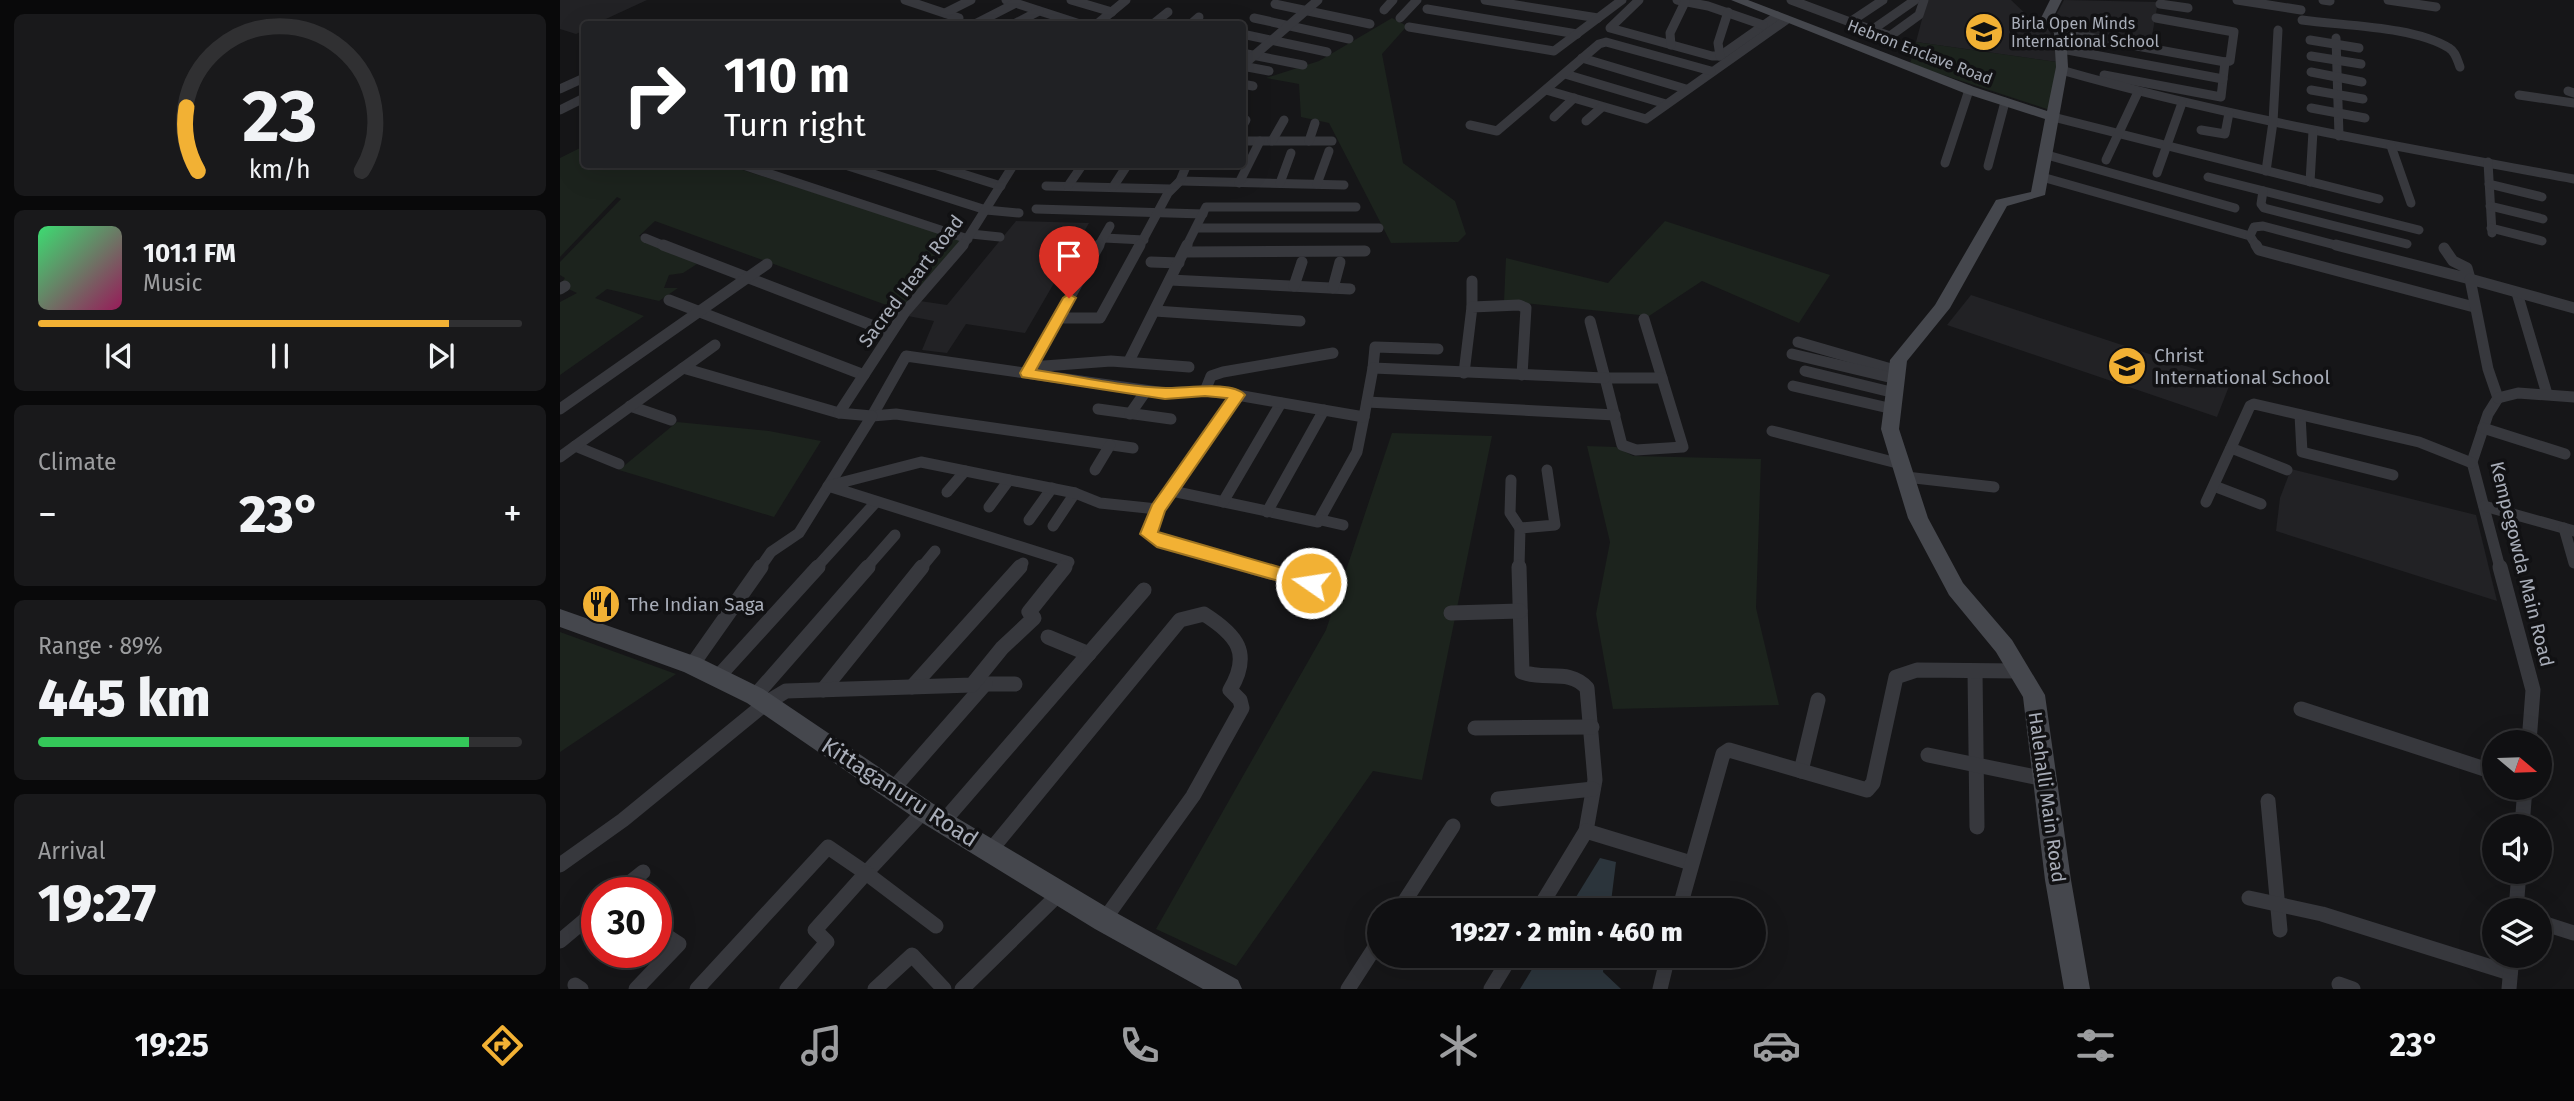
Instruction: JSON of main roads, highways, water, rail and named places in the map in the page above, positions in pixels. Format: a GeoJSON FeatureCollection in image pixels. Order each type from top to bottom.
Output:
{"type":"FeatureCollection","features":[{"type":"Feature","properties":{"kind":"main road","name":"Hebron Enclave Road"},"geometry":{"type":"LineString","coordinates":[[1737,0],[1776,18],[1969,90],[2053,117]]}},
{"type":"Feature","properties":{"kind":"main road"},"geometry":{"type":"LineString","coordinates":[[2053,117],[2062,68],[2062,49],[2060,32],[2047,18],[2056,0]]}},
{"type":"Feature","properties":{"kind":"main road","name":"Halehalli Main Road"},"geometry":{"type":"LineString","coordinates":[[2053,117],[2038,195],[2001,203],[1942,308],[1899,360],[1890,429],[1917,518],[1956,589],[2004,646],[2034,695],[2058,880],[2077,989]]}},
{"type":"Feature","properties":{"kind":"main road","name":"Kittaganuru Road"},"geometry":{"type":"LineString","coordinates":[[560,618],[692,665],[760,699],[933,817],[1104,920],[1229,989]]}},
{"type":"Feature","properties":{"kind":"place","name":"Birla Open Minds International School"},"geometry":{"type":"Point","coordinates":[1984,32]}},
{"type":"Feature","properties":{"kind":"place","name":"Christ International School"},"geometry":{"type":"Point","coordinates":[2127,366]}},
{"type":"Feature","properties":{"kind":"place","name":"The Indian Saga"},"geometry":{"type":"Point","coordinates":[601,604]}}]}
